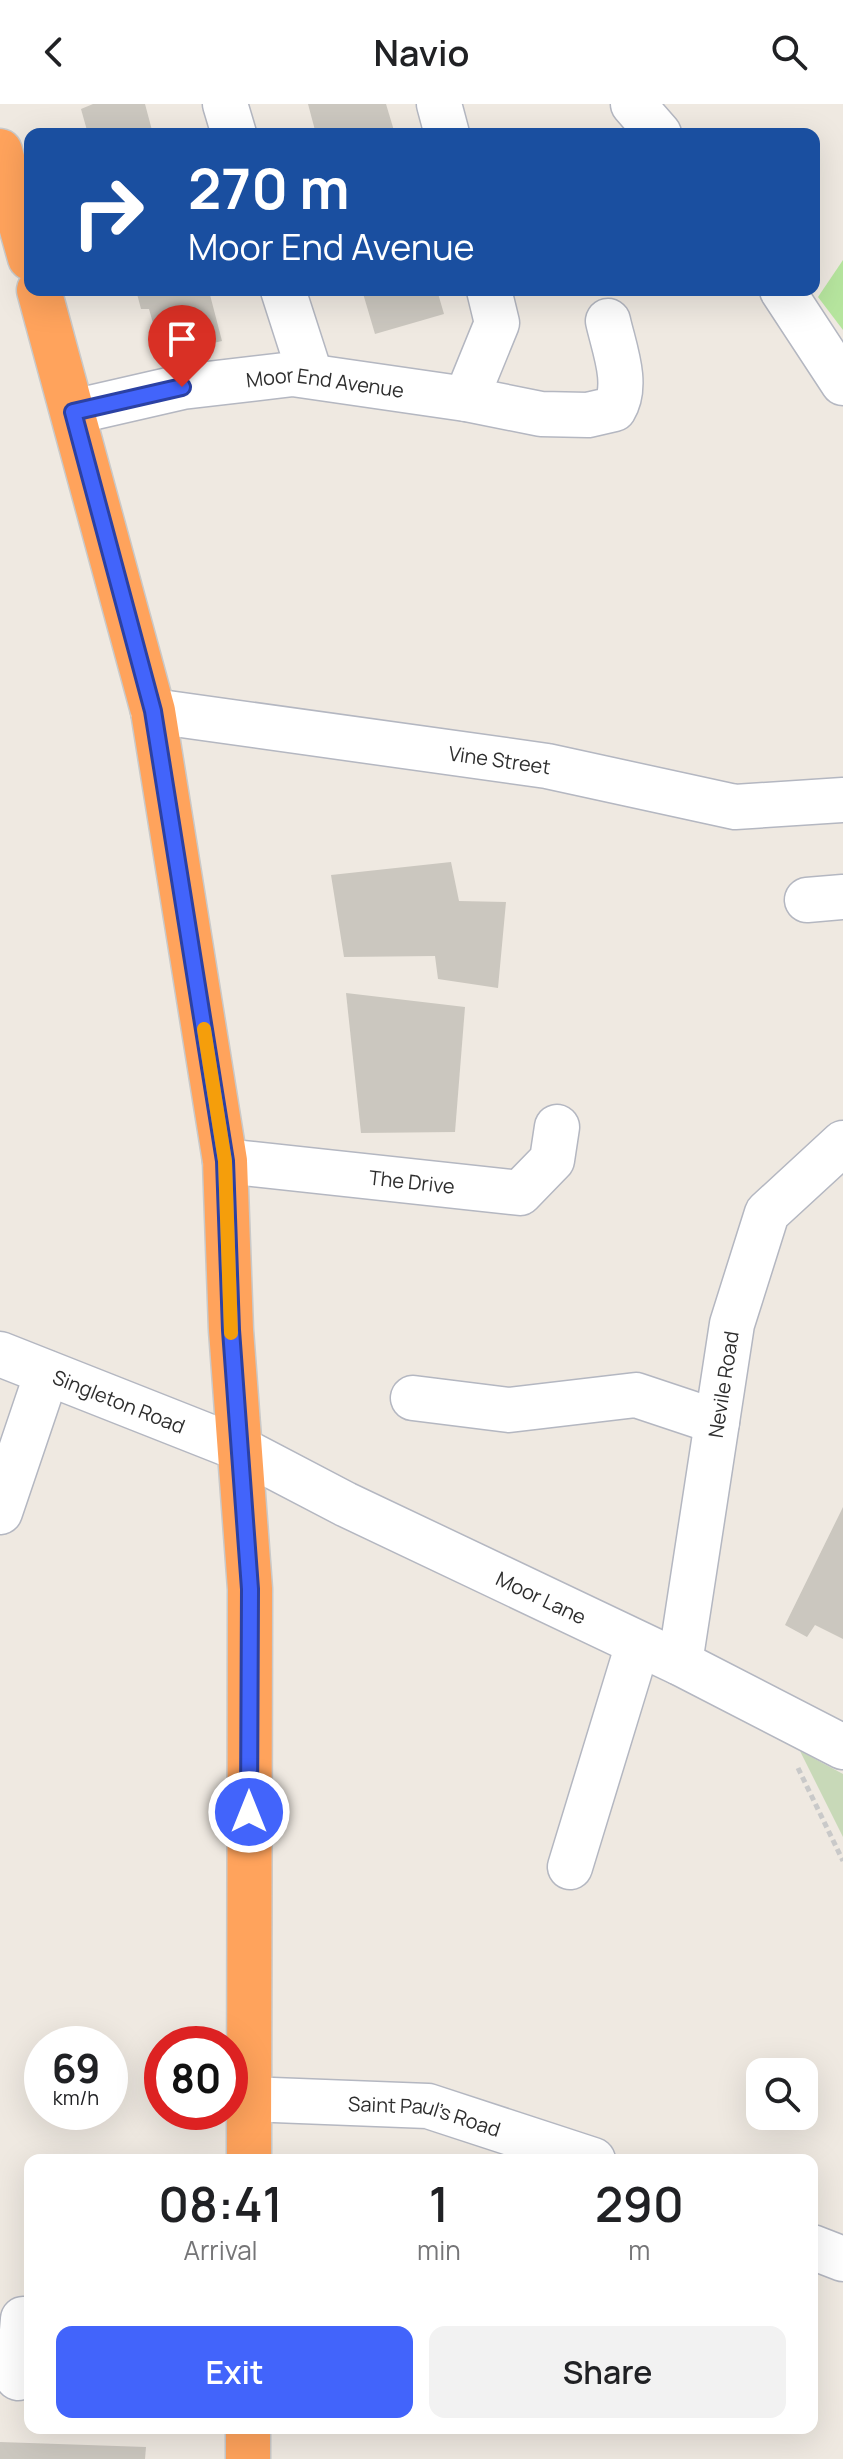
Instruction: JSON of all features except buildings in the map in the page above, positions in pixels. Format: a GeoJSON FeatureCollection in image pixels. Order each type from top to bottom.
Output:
{"type":"FeatureCollection","features":[{"type":"Feature","properties":{"kind":"highway"},"geometry":{"type":"LineString","coordinates":[[0,151],[24,237]]}},
{"type":"Feature","properties":{"kind":"highway"},"geometry":{"type":"LineString","coordinates":[[41,296],[153,711],[225,1161],[238,1448],[250,1589],[249,2154]]}},
{"type":"Feature","properties":{"kind":"highway"},"geometry":{"type":"LineString","coordinates":[[248,2434],[248,2459]]}},
{"type":"Feature","properties":{"kind":"street"},"geometry":{"type":"LineString","coordinates":[[225,104],[232,128]]}},
{"type":"Feature","properties":{"kind":"street"},"geometry":{"type":"LineString","coordinates":[[439,104],[445,128]]}},
{"type":"Feature","properties":{"kind":"street"},"geometry":{"type":"LineString","coordinates":[[633,104],[654,128]]}},
{"type":"Feature","properties":{"kind":"street"},"geometry":{"type":"LineString","coordinates":[[285,296],[310,374]]}},
{"type":"Feature","properties":{"kind":"street"},"geometry":{"type":"LineString","coordinates":[[466,399],[497,323],[490,296]]}},
{"type":"Feature","properties":{"kind":"street"},"geometry":{"type":"LineString","coordinates":[[786,296],[843,383]]}},
{"type":"Feature","properties":{"kind":"street","name":"Moor End Avenue"},"geometry":{"type":"LineString","coordinates":[[73,412],[182,387],[310,374],[541,414],[588,415],[614,409],[620,400],[622,386],[608,321]]}},
{"type":"Feature","properties":{"kind":"street","name":"Vine Street"},"geometry":{"type":"LineString","coordinates":[[153,711],[547,766],[735,807],[843,800]]}},
{"type":"Feature","properties":{"kind":"street","name":"The Drive"},"geometry":{"type":"LineString","coordinates":[[225,1161],[520,1193],[552,1160],[557,1127]]}},
{"type":"Feature","properties":{"kind":"street","name":"Nevile Road"},"geometry":{"type":"LineString","coordinates":[[680,1663],[732,1324],[767,1213],[843,1143]]}},
{"type":"Feature","properties":{"kind":"street","name":"Singleton Road"},"geometry":{"type":"LineString","coordinates":[[0,1354],[238,1448]]}},
{"type":"Feature","properties":{"kind":"street"},"geometry":{"type":"LineString","coordinates":[[0,1512],[47,1373]]}},
{"type":"Feature","properties":{"kind":"street"},"geometry":{"type":"LineString","coordinates":[[413,1398],[509,1410],[636,1395],[717,1422]]}},
{"type":"Feature","properties":{"kind":"street","name":"Moor Lane"},"geometry":{"type":"LineString","coordinates":[[238,1448],[345,1504],[680,1663],[843,1747]]}},
{"type":"Feature","properties":{"kind":"street"},"geometry":{"type":"LineString","coordinates":[[570,1867],[638,1644]]}},
{"type":"Feature","properties":{"kind":"street","name":"Saint Paul's Road"},"geometry":{"type":"LineString","coordinates":[[248,2099],[428,2106],[575,2154]]}},
{"type":"Feature","properties":{"kind":"street"},"geometry":{"type":"LineString","coordinates":[[818,2249],[843,2259]]}},
{"type":"Feature","properties":{"kind":"street"},"geometry":{"type":"LineString","coordinates":[[16,2378],[24,2319]]}},
{"type":"Feature","properties":{"kind":"path"},"geometry":{"type":"LineString","coordinates":[[793,1758],[843,1861]]}},
{"type":"Feature","properties":{"kind":"green space"},"geometry":{"type":"Polygon","coordinates":[[[843,260],[843,330],[818,297],[843,260]]]}},
{"type":"Feature","properties":{"kind":"green space"},"geometry":{"type":"Polygon","coordinates":[[[800,1751],[843,1774],[843,1837],[800,1751]]]}},
{"type":"Feature","properties":{"kind":"slow traffic"},"geometry":{"type":"LineString","coordinates":[[204,1029],[225,1161],[231,1333]]}},
{"type":"Feature","properties":{"kind":"route"},"geometry":{"type":"LineString","coordinates":[[182,387],[73,412],[153,711],[225,1161],[231,1330],[250,1589],[249,1812]]}}]}
